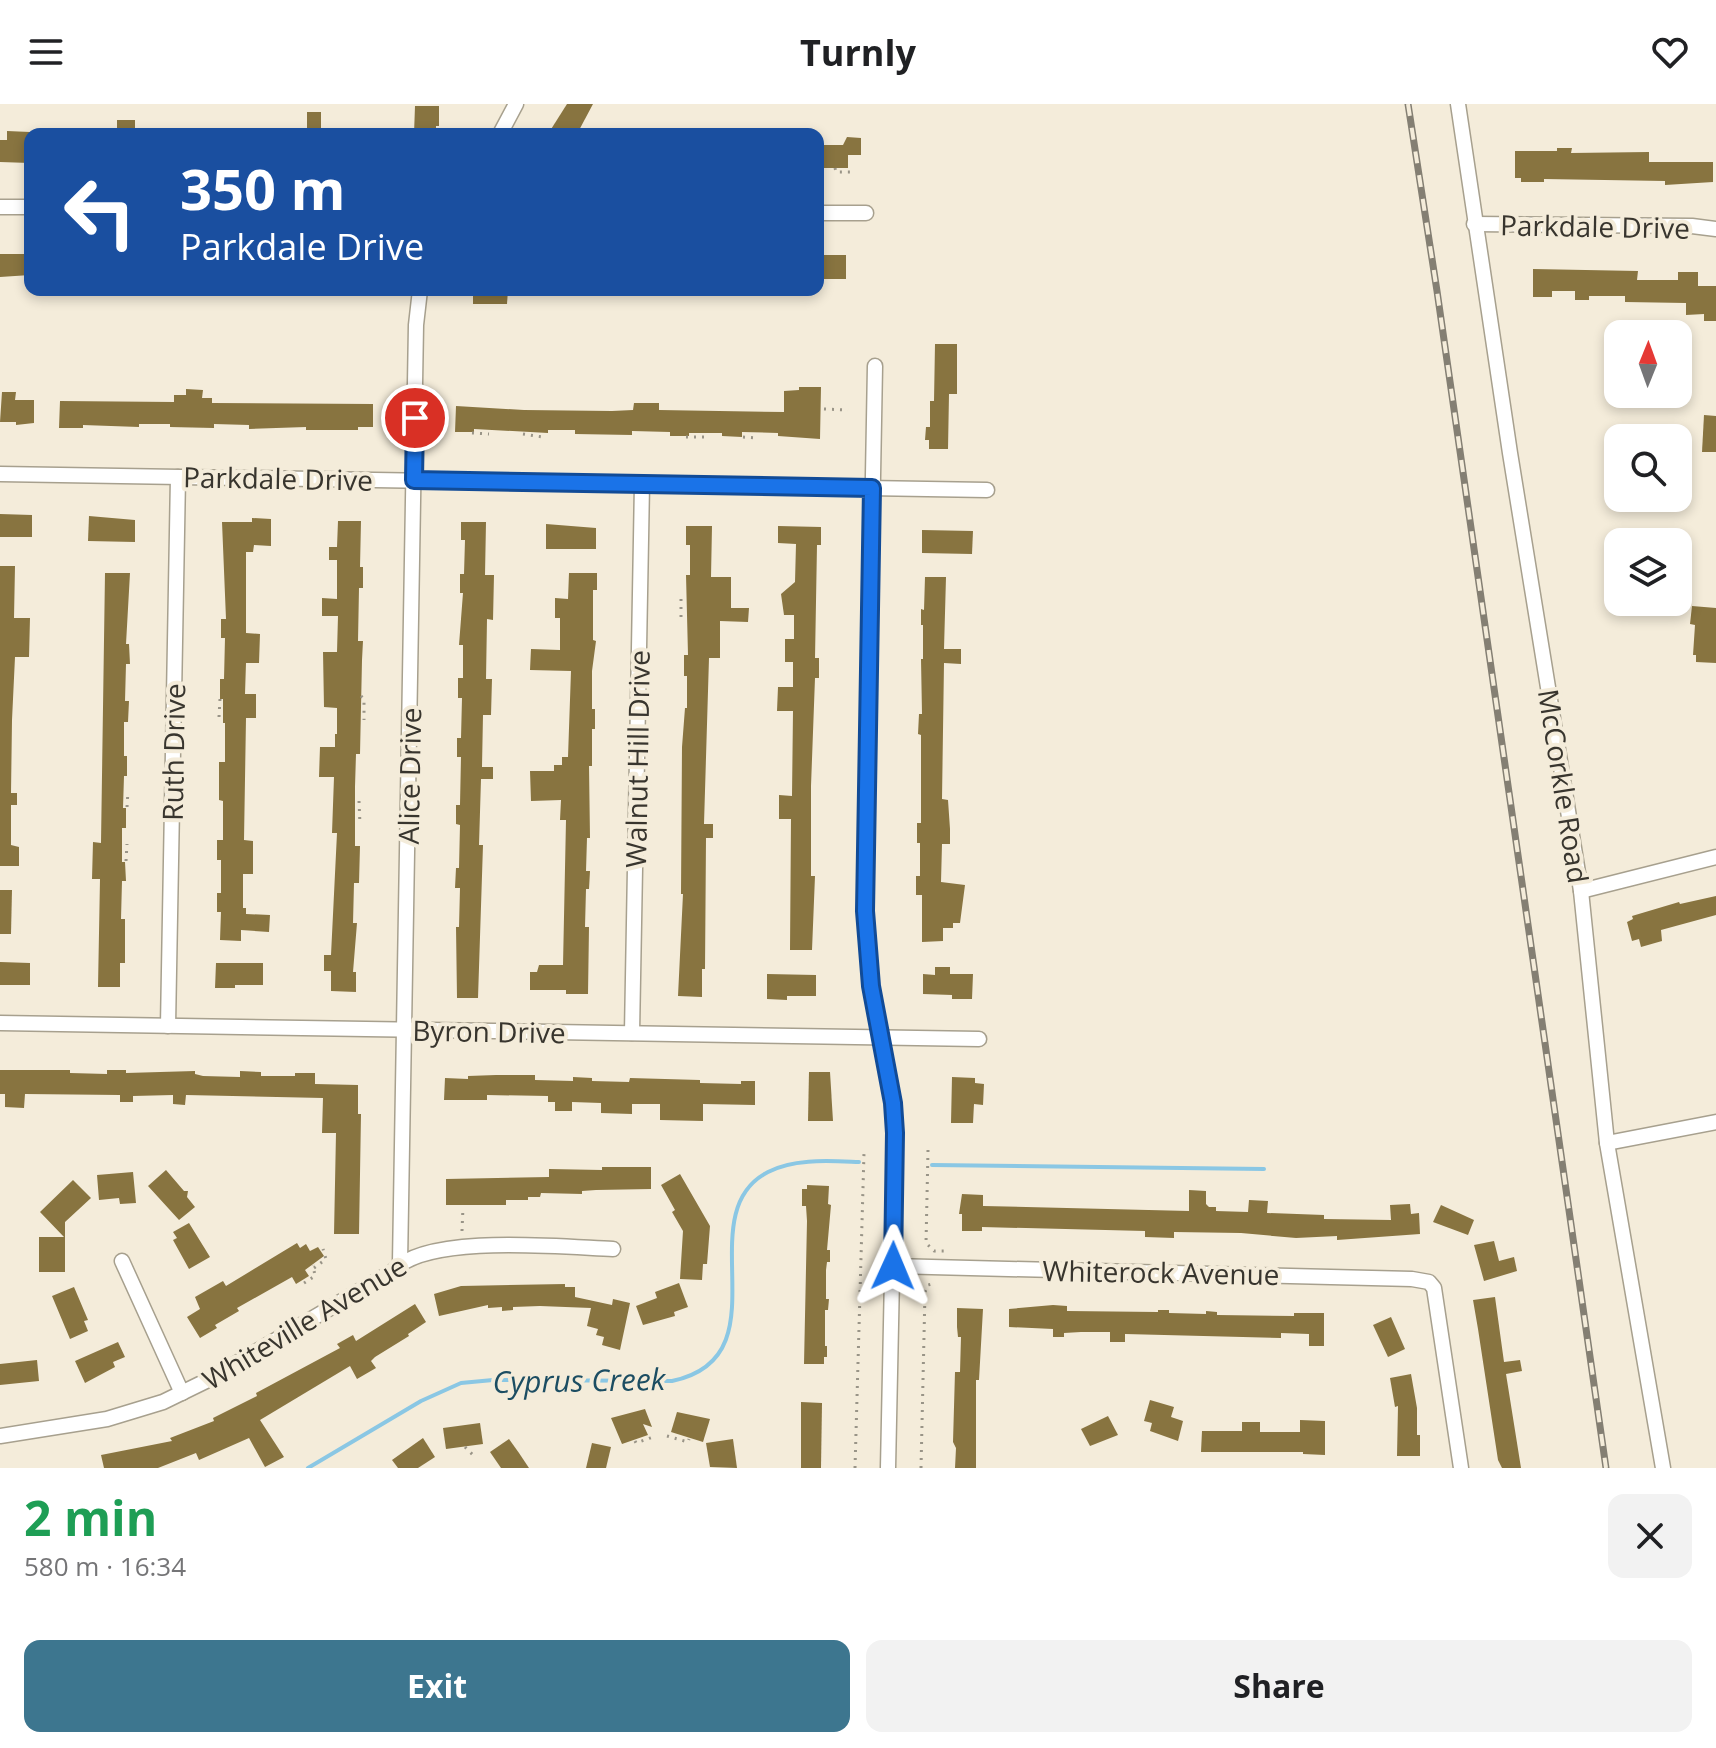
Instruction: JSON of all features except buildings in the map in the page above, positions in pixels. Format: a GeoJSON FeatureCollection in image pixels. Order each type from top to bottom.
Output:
{"type":"FeatureCollection","features":[{"type":"Feature","properties":{"kind":"street"},"geometry":{"type":"LineString","coordinates":[[503,128],[516,104]]}},
{"type":"Feature","properties":{"kind":"street","name":"McCorkle Road"},"geometry":{"type":"LineString","coordinates":[[1458,104],[1474,224],[1581,891],[1607,1143],[1663,1468]]}},
{"type":"Feature","properties":{"kind":"street"},"geometry":{"type":"LineString","coordinates":[[0,207],[24,207]]}},
{"type":"Feature","properties":{"kind":"street"},"geometry":{"type":"LineString","coordinates":[[824,213],[866,213]]}},
{"type":"Feature","properties":{"kind":"street","name":"Parkdale Drive"},"geometry":{"type":"LineString","coordinates":[[1474,224],[1716,229]]}},
{"type":"Feature","properties":{"kind":"street","name":"Alice Drive"},"geometry":{"type":"LineString","coordinates":[[400,1263],[416,325],[419,296]]}},
{"type":"Feature","properties":{"kind":"street"},"geometry":{"type":"LineString","coordinates":[[875,366],[865,911],[868,967],[895,1133],[888,1468]]}},
{"type":"Feature","properties":{"kind":"street","name":"Parkdale Drive"},"geometry":{"type":"LineString","coordinates":[[0,474],[987,490]]}},
{"type":"Feature","properties":{"kind":"street","name":"Ruth Drive"},"geometry":{"type":"LineString","coordinates":[[168,1026],[178,477]]}},
{"type":"Feature","properties":{"kind":"street","name":"Walnut Hill Drive"},"geometry":{"type":"LineString","coordinates":[[632,1033],[642,484]]}},
{"type":"Feature","properties":{"kind":"street"},"geometry":{"type":"LineString","coordinates":[[1581,891],[1716,857]]}},
{"type":"Feature","properties":{"kind":"street","name":"Byron Drive"},"geometry":{"type":"LineString","coordinates":[[0,1023],[979,1039]]}},
{"type":"Feature","properties":{"kind":"street"},"geometry":{"type":"LineString","coordinates":[[1607,1143],[1716,1122]]}},
{"type":"Feature","properties":{"kind":"street","name":"Whiteville Avenue"},"geometry":{"type":"LineString","coordinates":[[0,1436],[107,1419],[182,1393],[393,1271],[400,1263],[428,1251],[458,1247],[613,1249]]}},
{"type":"Feature","properties":{"kind":"street"},"geometry":{"type":"LineString","coordinates":[[122,1261],[182,1393]]}},
{"type":"Feature","properties":{"kind":"street","name":"Whiterock Avenue"},"geometry":{"type":"LineString","coordinates":[[893,1266],[1412,1279],[1429,1282],[1434,1288],[1461,1468]]}},
{"type":"Feature","properties":{"kind":"path"},"geometry":{"type":"LineString","coordinates":[[835,168],[836,172],[855,172]]}},
{"type":"Feature","properties":{"kind":"path"},"geometry":{"type":"LineString","coordinates":[[824,409],[848,410]]}},
{"type":"Feature","properties":{"kind":"path"},"geometry":{"type":"LineString","coordinates":[[472,433],[489,434]]}},
{"type":"Feature","properties":{"kind":"path"},"geometry":{"type":"LineString","coordinates":[[523,434],[526,437],[543,437]]}},
{"type":"Feature","properties":{"kind":"path"},"geometry":{"type":"LineString","coordinates":[[686,437],[705,437]]}},
{"type":"Feature","properties":{"kind":"path"},"geometry":{"type":"LineString","coordinates":[[743,437],[758,438]]}},
{"type":"Feature","properties":{"kind":"path"},"geometry":{"type":"LineString","coordinates":[[681,617],[681,597],[684,595]]}},
{"type":"Feature","properties":{"kind":"path"},"geometry":{"type":"LineString","coordinates":[[361,696],[364,699],[364,720]]}},
{"type":"Feature","properties":{"kind":"path"},"geometry":{"type":"LineString","coordinates":[[219,717],[220,699]]}},
{"type":"Feature","properties":{"kind":"path"},"geometry":{"type":"LineString","coordinates":[[127,807],[128,791]]}},
{"type":"Feature","properties":{"kind":"path"},"geometry":{"type":"LineString","coordinates":[[359,801],[360,825]]}},
{"type":"Feature","properties":{"kind":"path"},"geometry":{"type":"LineString","coordinates":[[126,861],[127,844]]}},
{"type":"Feature","properties":{"kind":"path"},"geometry":{"type":"LineString","coordinates":[[928,1150],[926,1243],[934,1251],[948,1251]]}},
{"type":"Feature","properties":{"kind":"path"},"geometry":{"type":"LineString","coordinates":[[855,1468],[864,1153]]}},
{"type":"Feature","properties":{"kind":"path"},"geometry":{"type":"LineString","coordinates":[[462,1234],[463,1207]]}},
{"type":"Feature","properties":{"kind":"path"},"geometry":{"type":"LineString","coordinates":[[304,1283],[315,1276],[314,1267],[326,1259],[323,1249]]}},
{"type":"Feature","properties":{"kind":"path"},"geometry":{"type":"LineString","coordinates":[[921,1468],[925,1292],[930,1283],[947,1283]]}},
{"type":"Feature","properties":{"kind":"path"},"geometry":{"type":"LineString","coordinates":[[635,1441],[656,1436]]}},
{"type":"Feature","properties":{"kind":"path"},"geometry":{"type":"LineString","coordinates":[[667,1436],[688,1442],[689,1439]]}},
{"type":"Feature","properties":{"kind":"path"},"geometry":{"type":"LineString","coordinates":[[465,1447],[475,1457]]}},
{"type":"Feature","properties":{"kind":"waterway","name":"Cyprus Creek"},"geometry":{"type":"LineString","coordinates":[[308,1468],[421,1401],[461,1383],[493,1380],[672,1381],[706,1367],[724,1344],[731,1315],[735,1219],[745,1192],[768,1172],[789,1164],[859,1162]]}},
{"type":"Feature","properties":{"kind":"waterway","name":"Cyprus Creek"},"geometry":{"type":"LineString","coordinates":[[932,1165],[1264,1169]]}},
{"type":"Feature","properties":{"kind":"railway"},"geometry":{"type":"LineString","coordinates":[[1408,104],[1606,1468]]}},
{"type":"Feature","properties":{"kind":"route"},"geometry":{"type":"LineString","coordinates":[[415,418],[414,480],[872,488],[865,911],[868,967],[893,1103],[896,1157],[893,1266]]}}]}
